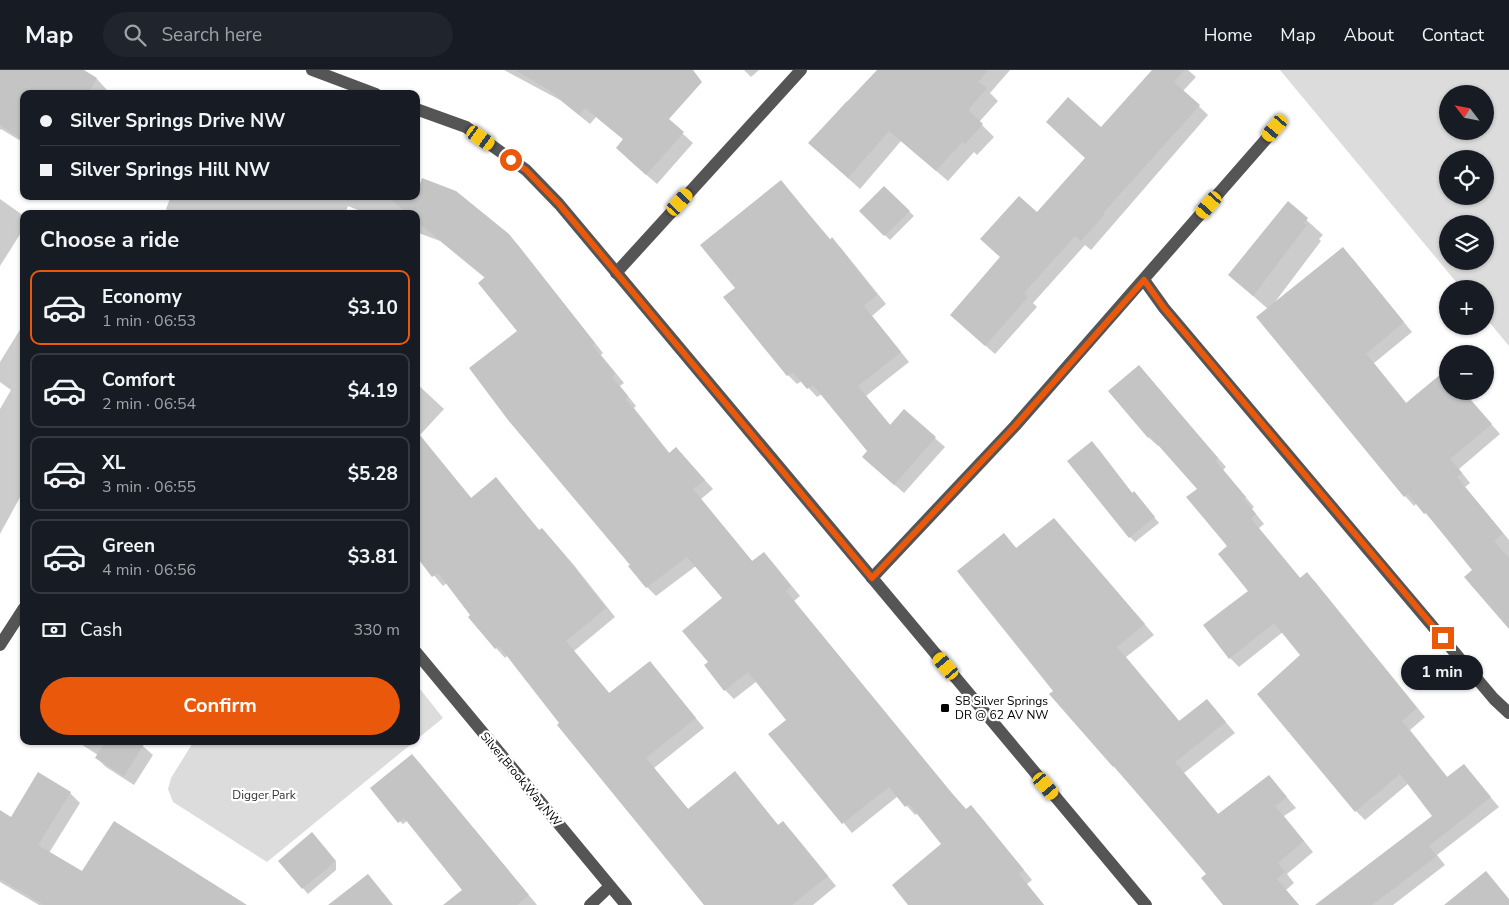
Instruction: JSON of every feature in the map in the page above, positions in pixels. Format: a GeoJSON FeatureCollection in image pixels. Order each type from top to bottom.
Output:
{"type":"FeatureCollection","features":[{"type":"Feature","properties":{"kind":"street"},"geometry":{"type":"LineString","coordinates":[[312,70],[365,90]]}},
{"type":"Feature","properties":{"kind":"street"},"geometry":{"type":"LineString","coordinates":[[616,273],[801,70]]}},
{"type":"Feature","properties":{"kind":"street"},"geometry":{"type":"LineString","coordinates":[[420,110],[466,127],[526,170],[559,204],[1146,905]]}},
{"type":"Feature","properties":{"kind":"street"},"geometry":{"type":"LineString","coordinates":[[872,578],[1015,426],[1275,128]]}},
{"type":"Feature","properties":{"kind":"street"},"geometry":{"type":"LineString","coordinates":[[1144,280],[1183,330],[1494,699],[1509,713]]}},
{"type":"Feature","properties":{"kind":"street"},"geometry":{"type":"LineString","coordinates":[[0,645],[20,614]]}},
{"type":"Feature","properties":{"kind":"street","name":"Silver Brook Way NW"},"geometry":{"type":"LineString","coordinates":[[420,657],[609,887],[626,905]]}},
{"type":"Feature","properties":{"kind":"street"},"geometry":{"type":"LineString","coordinates":[[590,905],[609,887]]}},
{"type":"Feature","properties":{"kind":"green space"},"geometry":{"type":"Polygon","coordinates":[[[1280,70],[1509,70],[1509,346],[1494,328],[1494,280],[1455,280],[1446,270],[1494,270],[1494,215],[1439,215],[1439,261],[1280,70]]]}},
{"type":"Feature","properties":{"kind":"green space"},"geometry":{"type":"Polygon","coordinates":[[[420,689],[443,718],[420,737],[420,689]]]}},
{"type":"Feature","properties":{"kind":"green space","name":"Digger Park"},"geometry":{"type":"Polygon","coordinates":[[[192,745],[410,745],[267,862],[173,802],[168,789],[171,778],[192,745]]]}},
{"type":"Feature","properties":{"kind":"building"},"geometry":{"type":"Polygon","coordinates":[[[0,70],[84,70],[97,78],[90,90],[20,90],[20,138],[0,125],[0,70]]]}},
{"type":"Feature","properties":{"kind":"building"},"geometry":{"type":"Polygon","coordinates":[[[515,70],[693,70],[702,82],[669,119],[684,132],[646,175],[616,148],[623,139],[585,108],[579,115],[549,90],[515,70]]]}},
{"type":"Feature","properties":{"kind":"building"},"geometry":{"type":"Polygon","coordinates":[[[877,70],[988,70],[978,82],[987,88],[968,110],[983,124],[965,144],[962,142],[936,171],[889,131],[848,178],[808,143],[877,70]]]}},
{"type":"Feature","properties":{"kind":"building"},"geometry":{"type":"Polygon","coordinates":[[[1152,70],[1184,70],[1174,82],[1200,105],[1104,212],[1105,214],[1081,241],[1075,236],[1024,293],[1028,297],[985,346],[950,315],[1000,257],[980,239],[1019,196],[1037,212],[1085,158],[1046,122],[1068,97],[1101,127],[1152,70]]]}},
{"type":"Feature","properties":{"kind":"building"},"geometry":{"type":"Polygon","coordinates":[[[422,178],[456,191],[509,234],[595,343],[592,345],[615,373],[612,377],[628,396],[625,398],[669,453],[676,447],[705,480],[693,489],[752,561],[764,552],[791,586],[786,591],[950,791],[966,809],[971,805],[1024,870],[1019,874],[1044,905],[908,905],[892,885],[941,844],[909,804],[905,807],[889,787],[842,824],[768,734],[786,720],[748,672],[724,691],[704,665],[708,662],[682,631],[722,598],[687,557],[646,588],[628,566],[630,565],[508,420],[469,368],[517,331],[478,283],[485,277],[420,224],[420,210],[403,210],[392,200],[420,200],[422,178]]]}},
{"type":"Feature","properties":{"kind":"building"},"geometry":{"type":"Polygon","coordinates":[[[781,180],[830,240],[832,237],[877,295],[864,306],[901,352],[858,386],[890,425],[904,409],[936,437],[894,485],[862,457],[867,451],[813,385],[807,389],[793,372],[787,376],[764,348],[723,297],[735,288],[700,245],[781,180]]]}},
{"type":"Feature","properties":{"kind":"building"},"geometry":{"type":"Polygon","coordinates":[[[884,186],[910,211],[884,236],[859,211],[884,186]]]}},
{"type":"Feature","properties":{"kind":"building"},"geometry":{"type":"Polygon","coordinates":[[[1288,201],[1308,218],[1304,223],[1307,225],[1253,296],[1228,275],[1288,201]]]}},
{"type":"Feature","properties":{"kind":"building"},"geometry":{"type":"Polygon","coordinates":[[[1343,247],[1404,322],[1366,354],[1406,403],[1439,376],[1439,400],[1471,400],[1492,424],[1450,459],[1462,473],[1457,477],[1503,533],[1494,541],[1509,558],[1509,629],[1464,577],[1472,570],[1426,513],[1424,514],[1408,494],[1404,497],[1256,317],[1343,247]]]}},
{"type":"Feature","properties":{"kind":"building"},"geometry":{"type":"Polygon","coordinates":[[[1139,365],[1218,458],[1215,460],[1246,497],[1244,499],[1256,514],[1251,519],[1300,578],[1307,572],[1417,708],[1402,721],[1447,777],[1464,764],[1491,797],[1429,846],[1437,856],[1372,905],[1315,905],[1432,816],[1400,774],[1355,812],[1257,694],[1300,655],[1274,623],[1229,659],[1203,625],[1248,591],[1218,554],[1227,546],[1186,497],[1197,489],[1150,436],[1148,438],[1108,391],[1139,365]]]}},
{"type":"Feature","properties":{"kind":"building"},"geometry":{"type":"Polygon","coordinates":[[[420,436],[471,498],[496,477],[539,530],[542,528],[564,554],[606,608],[566,641],[609,693],[650,661],[696,718],[646,758],[688,809],[735,771],[778,825],[783,821],[828,876],[792,905],[704,905],[557,725],[559,723],[499,646],[495,649],[468,617],[470,615],[438,573],[432,577],[420,561],[420,436]]]}},
{"type":"Feature","properties":{"kind":"building"},"geometry":{"type":"Polygon","coordinates":[[[1092,441],[1132,493],[1134,491],[1155,517],[1129,538],[1067,461],[1092,441]]]}},
{"type":"Feature","properties":{"kind":"building"},"geometry":{"type":"Polygon","coordinates":[[[1054,518],[1145,624],[1117,647],[1179,721],[1207,699],[1226,722],[1175,762],[1218,814],[1269,775],[1287,797],[1275,806],[1304,841],[1278,863],[1285,872],[1277,879],[1299,905],[1223,905],[1201,878],[1206,874],[1114,766],[1049,694],[1053,691],[957,571],[1004,533],[1016,548],[1054,518]]]}},
{"type":"Feature","properties":{"kind":"building"},"geometry":{"type":"Polygon","coordinates":[[[103,745],[143,745],[124,776],[95,758],[103,745]]]}},
{"type":"Feature","properties":{"kind":"building"},"geometry":{"type":"Polygon","coordinates":[[[412,754],[529,895],[517,905],[443,905],[462,890],[404,818],[398,823],[370,788],[412,754]]]}},
{"type":"Feature","properties":{"kind":"building"},"geometry":{"type":"Polygon","coordinates":[[[38,772],[71,792],[38,845],[82,871],[114,821],[247,905],[44,905],[0,879],[0,810],[11,817],[38,772]]]}},
{"type":"Feature","properties":{"kind":"building"},"geometry":{"type":"Polygon","coordinates":[[[312,832],[336,861],[302,889],[278,861],[312,832]]]}},
{"type":"Feature","properties":{"kind":"building"},"geometry":{"type":"Polygon","coordinates":[[[1486,871],[1509,899],[1509,905],[1444,905],[1486,871]]]}},
{"type":"Feature","properties":{"kind":"building"},"geometry":{"type":"Polygon","coordinates":[[[368,874],[393,905],[328,905],[368,874]]]}},
{"type":"Feature","properties":{"kind":"place","name":"SB Silver Springs DR @ 62 AV NW"},"geometry":{"type":"Point","coordinates":[945,708]}},
{"type":"Feature","properties":{"kind":"route"},"geometry":{"type":"LineString","coordinates":[[511,160],[526,170],[559,204],[872,578],[1015,426],[1144,280],[1164,308],[1443,638]]}}]}
